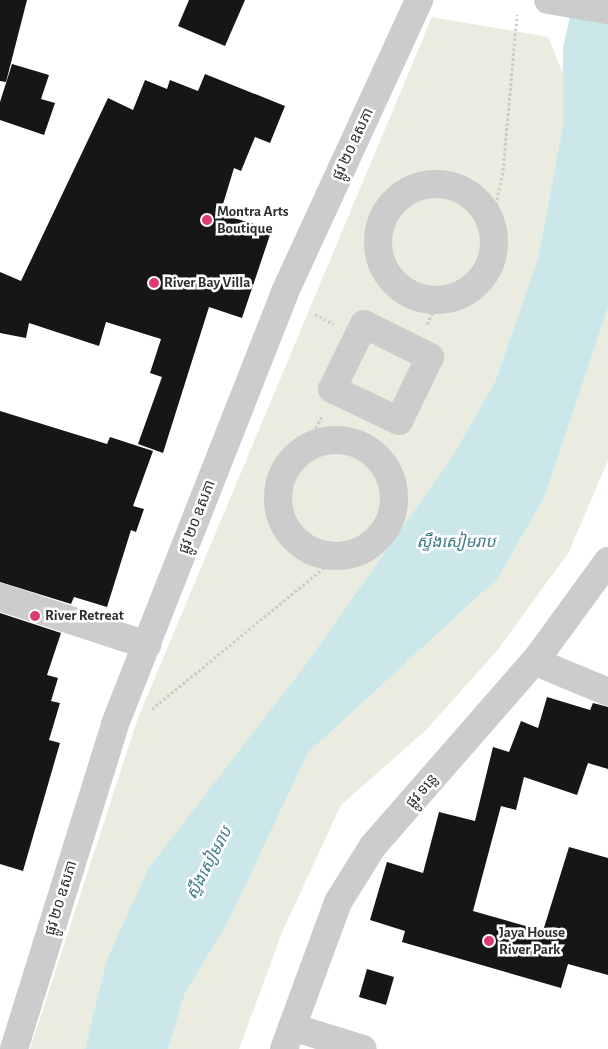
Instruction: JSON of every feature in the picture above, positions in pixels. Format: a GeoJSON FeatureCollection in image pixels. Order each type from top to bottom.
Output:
{"type":"FeatureCollection","features":[{"type":"Feature","properties":{"kind":"street","name":"ផ្លូវ ២០ ឧសភា"},"geometry":{"type":"LineString","coordinates":[[14,1049],[116,724],[284,294],[419,0]]}},
{"type":"Feature","properties":{"kind":"street"},"geometry":{"type":"LineString","coordinates":[[548,0],[608,10]]}},
{"type":"Feature","properties":{"kind":"street"},"geometry":{"type":"LineString","coordinates":[[434,184],[463,190],[485,210],[492,224],[494,254],[488,268],[468,291],[454,297],[424,299],[410,294],[387,273],[381,259],[379,230],[385,216],[393,203],[418,186],[434,184]]}},
{"type":"Feature","properties":{"kind":"street"},"geometry":{"type":"LineString","coordinates":[[333,440],[355,444],[375,455],[391,480],[393,510],[387,525],[367,547],[338,556],[323,555],[296,541],[280,516],[278,486],[284,472],[304,450],[333,440]]}},
{"type":"Feature","properties":{"kind":"street","name":"ផ្លូវ ទន្លេ"},"geometry":{"type":"LineString","coordinates":[[288,1038],[338,902],[373,846],[538,657],[608,560]]}},
{"type":"Feature","properties":{"kind":"street"},"geometry":{"type":"LineString","coordinates":[[0,597],[147,645]]}},
{"type":"Feature","properties":{"kind":"street"},"geometry":{"type":"LineString","coordinates":[[538,657],[548,667],[608,692]]}},
{"type":"Feature","properties":{"kind":"street"},"geometry":{"type":"LineString","coordinates":[[288,1038],[363,1049]]}},
{"type":"Feature","properties":{"kind":"path"},"geometry":{"type":"LineString","coordinates":[[492,224],[503,170],[517,15]]}},
{"type":"Feature","properties":{"kind":"path"},"geometry":{"type":"LineString","coordinates":[[304,450],[337,391]]}},
{"type":"Feature","properties":{"kind":"path"},"geometry":{"type":"LineString","coordinates":[[146,714],[338,556]]}},
{"type":"Feature","properties":{"kind":"shaded area"},"geometry":{"type":"Polygon","coordinates":[[[432,17],[548,37],[564,76],[563,125],[538,258],[495,382],[452,457],[306,664],[211,789],[106,962],[85,1049],[30,1049],[138,718],[432,17]]]}},
{"type":"Feature","properties":{"kind":"shaded area"},"geometry":{"type":"Polygon","coordinates":[[[608,308],[608,460],[569,552],[496,652],[425,731],[341,805],[283,930],[239,1049],[168,1049],[185,993],[228,922],[308,753],[498,578],[545,496],[608,308]]]}},
{"type":"Feature","properties":{"kind":"water","name":"ស្ទឹងសៀមរាប"},"geometry":{"type":"Polygon","coordinates":[[[574,0],[608,0],[608,308],[545,496],[498,578],[308,753],[228,922],[185,993],[168,1049],[85,1049],[106,962],[148,869],[306,664],[452,457],[495,382],[538,258],[563,125],[563,47],[574,0]]]}},
{"type":"Feature","properties":{"kind":"building"},"geometry":{"type":"Polygon","coordinates":[[[0,0],[27,0],[6,82],[0,81],[0,0]]]}},
{"type":"Feature","properties":{"kind":"building"},"geometry":{"type":"Polygon","coordinates":[[[189,0],[245,0],[225,46],[178,26],[189,0]]]}},
{"type":"Feature","properties":{"kind":"building"},"geometry":{"type":"Polygon","coordinates":[[[12,64],[49,75],[41,99],[55,103],[44,135],[0,120],[0,102],[12,64]]]}},
{"type":"Feature","properties":{"kind":"building"},"geometry":{"type":"Polygon","coordinates":[[[205,74],[285,106],[270,143],[255,137],[241,171],[234,168],[220,214],[272,229],[242,318],[209,307],[163,453],[138,444],[162,377],[150,373],[161,339],[106,322],[99,346],[29,323],[26,338],[0,333],[0,272],[21,281],[108,98],[133,110],[145,80],[167,89],[170,80],[198,91],[205,74]]]}},
{"type":"Feature","properties":{"kind":"building"},"geometry":{"type":"Polygon","coordinates":[[[0,411],[107,444],[110,437],[153,451],[133,506],[144,509],[136,532],[131,530],[107,607],[74,597],[71,604],[0,582],[0,411]]]}},
{"type":"Feature","properties":{"kind":"building"},"geometry":{"type":"Polygon","coordinates":[[[0,613],[61,633],[47,675],[58,678],[51,701],[60,703],[49,740],[60,743],[23,871],[0,864],[0,613]]]}},
{"type":"Feature","properties":{"kind":"building"},"geometry":{"type":"Polygon","coordinates":[[[547,697],[590,710],[593,703],[608,707],[608,769],[588,763],[577,795],[524,777],[516,810],[501,806],[473,911],[543,931],[569,847],[608,858],[608,975],[568,964],[561,988],[402,942],[405,931],[370,920],[387,862],[423,873],[439,812],[475,821],[493,747],[509,752],[521,721],[538,728],[547,697]]]}},
{"type":"Feature","properties":{"kind":"building"},"geometry":{"type":"Polygon","coordinates":[[[367,969],[394,977],[386,1005],[359,997],[367,969]]]}},
{"type":"Feature","properties":{"kind":"place","name":"Montra Arts Boutique"},"geometry":{"type":"Point","coordinates":[207,220]}},
{"type":"Feature","properties":{"kind":"place","name":"River Bay Villa"},"geometry":{"type":"Point","coordinates":[154,283]}},
{"type":"Feature","properties":{"kind":"place","name":"River Retreat"},"geometry":{"type":"Point","coordinates":[35,616]}},
{"type":"Feature","properties":{"kind":"place","name":"Jaya House River Park"},"geometry":{"type":"Point","coordinates":[489,941]}}]}
